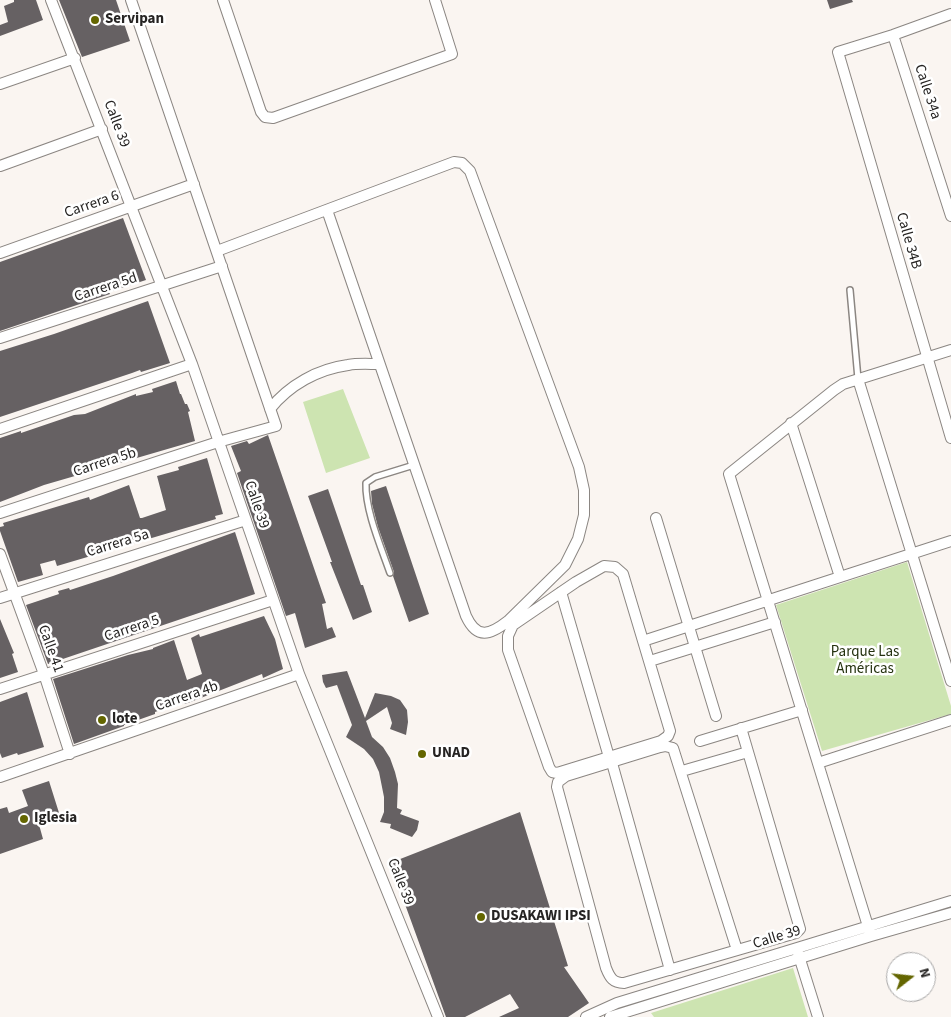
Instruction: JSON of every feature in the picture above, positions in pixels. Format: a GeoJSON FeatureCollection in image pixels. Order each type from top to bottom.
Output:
{"type":"FeatureCollection","features":[{"type":"Feature","properties":{"kind":"street","name":"Calle 39"},"geometry":{"type":"LineString","coordinates":[[51,0],[192,364],[299,674],[438,1017]]}},
{"type":"Feature","properties":{"kind":"street"},"geometry":{"type":"LineString","coordinates":[[131,0],[270,409],[292,388],[319,372],[348,364],[379,364]]}},
{"type":"Feature","properties":{"kind":"street"},"geometry":{"type":"LineString","coordinates":[[223,0],[261,112],[265,117],[273,118],[452,54],[435,0]]}},
{"type":"Feature","properties":{"kind":"street"},"geometry":{"type":"LineString","coordinates":[[893,35],[951,14]]}},
{"type":"Feature","properties":{"kind":"street","name":"Calle 34B"},"geometry":{"type":"LineString","coordinates":[[893,35],[838,52],[951,438]]}},
{"type":"Feature","properties":{"kind":"street","name":"Calle 34a"},"geometry":{"type":"LineString","coordinates":[[893,35],[946,183],[951,216]]}},
{"type":"Feature","properties":{"kind":"street"},"geometry":{"type":"LineString","coordinates":[[0,84],[75,58]]}},
{"type":"Feature","properties":{"kind":"street"},"geometry":{"type":"LineString","coordinates":[[0,166],[102,129]]}},
{"type":"Feature","properties":{"kind":"street"},"geometry":{"type":"LineString","coordinates":[[217,252],[327,210],[454,162],[462,163],[470,171],[579,467],[584,490],[584,515],[578,539],[565,565],[508,621],[488,633],[477,632],[470,625],[466,616],[327,210]]}},
{"type":"Feature","properties":{"kind":"street","name":"Carrera 6"},"geometry":{"type":"LineString","coordinates":[[0,252],[194,184]]}},
{"type":"Feature","properties":{"kind":"street","name":"Carrera 5d"},"geometry":{"type":"LineString","coordinates":[[0,338],[222,266]]}},
{"type":"Feature","properties":{"kind":"street"},"geometry":{"type":"LineString","coordinates":[[869,931],[729,474],[834,390],[858,379],[951,350]]}},
{"type":"Feature","properties":{"kind":"street"},"geometry":{"type":"LineString","coordinates":[[0,429],[192,364]]}},
{"type":"Feature","properties":{"kind":"street"},"geometry":{"type":"LineString","coordinates":[[858,379],[951,681]]}},
{"type":"Feature","properties":{"kind":"street","name":"Carrera 5b"},"geometry":{"type":"LineString","coordinates":[[0,513],[218,442],[276,426],[270,409]]}},
{"type":"Feature","properties":{"kind":"street"},"geometry":{"type":"LineString","coordinates":[[792,424],[840,577]]}},
{"type":"Feature","properties":{"kind":"street"},"geometry":{"type":"LineString","coordinates":[[656,518],[716,716]]}},
{"type":"Feature","properties":{"kind":"street","name":"Carrera 5a"},"geometry":{"type":"LineString","coordinates":[[0,598],[246,520]]}},
{"type":"Feature","properties":{"kind":"street"},"geometry":{"type":"LineString","coordinates":[[643,640],[951,541]]}},
{"type":"Feature","properties":{"kind":"street","name":"Calle 41"},"geometry":{"type":"LineString","coordinates":[[0,554],[44,674],[70,754]]}},
{"type":"Feature","properties":{"kind":"street"},"geometry":{"type":"LineString","coordinates":[[737,950],[676,752],[670,746],[660,747],[610,760],[562,772],[552,772],[548,767],[508,650],[508,636],[513,625],[561,592],[604,566],[616,567],[623,574],[670,726],[668,736],[661,741],[610,760],[561,778],[557,787],[606,968],[609,977],[614,982],[624,983],[670,970],[796,933],[800,929],[741,728]]}},
{"type":"Feature","properties":{"kind":"street"},"geometry":{"type":"LineString","coordinates":[[561,592],[670,970]]}},
{"type":"Feature","properties":{"kind":"street","name":"Carrera 5"},"geometry":{"type":"LineString","coordinates":[[0,689],[273,600]]}},
{"type":"Feature","properties":{"kind":"street"},"geometry":{"type":"LineString","coordinates":[[650,661],[775,622]]}},
{"type":"Feature","properties":{"kind":"street","name":"Carrera 4b"},"geometry":{"type":"LineString","coordinates":[[0,778],[299,674]]}},
{"type":"Feature","properties":{"kind":"street"},"geometry":{"type":"LineString","coordinates":[[700,741],[802,710]]}},
{"type":"Feature","properties":{"kind":"street"},"geometry":{"type":"LineString","coordinates":[[818,763],[951,720]]}},
{"type":"Feature","properties":{"kind":"street"},"geometry":{"type":"LineString","coordinates":[[682,771],[748,752]]}},
{"type":"Feature","properties":{"kind":"street","name":"Calle 39"},"geometry":{"type":"LineString","coordinates":[[610,1017],[799,959],[951,900]]}},
{"type":"Feature","properties":{"kind":"street","name":"Calle 39"},"geometry":{"type":"LineString","coordinates":[[586,1017],[617,1003],[796,948],[951,913]]}},
{"type":"Feature","properties":{"kind":"street"},"geometry":{"type":"LineString","coordinates":[[796,948],[818,1017]]}},
{"type":"Feature","properties":{"kind":"lane"},"geometry":{"type":"LineString","coordinates":[[850,290],[858,379]]}},
{"type":"Feature","properties":{"kind":"lane"},"geometry":{"type":"LineString","coordinates":[[390,573],[369,506],[366,483],[375,477],[414,464]]}},
{"type":"Feature","properties":{"kind":"green space"},"geometry":{"type":"Polygon","coordinates":[[[343,389],[370,458],[326,473],[303,402],[343,389]]]}},
{"type":"Feature","properties":{"kind":"green space","name":"Parque Las Américas"},"geometry":{"type":"Polygon","coordinates":[[[907,562],[951,706],[951,714],[822,751],[776,605],[907,562]]]}},
{"type":"Feature","properties":{"kind":"green space"},"geometry":{"type":"Polygon","coordinates":[[[793,968],[808,1017],[654,1017],[651,1013],[793,968]]]}},
{"type":"Feature","properties":{"kind":"building"},"geometry":{"type":"Polygon","coordinates":[[[14,0],[36,0],[43,20],[0,36],[0,25],[8,22],[4,6],[14,2],[14,0]]]}},
{"type":"Feature","properties":{"kind":"building","name":"Servipan"},"geometry":{"type":"Polygon","coordinates":[[[59,0],[116,0],[130,41],[82,57],[59,0]]]}},
{"type":"Feature","properties":{"kind":"building"},"geometry":{"type":"Polygon","coordinates":[[[827,0],[852,0],[853,2],[830,9],[827,0]]]}},
{"type":"Feature","properties":{"kind":"building"},"geometry":{"type":"Polygon","coordinates":[[[123,218],[146,280],[0,331],[0,262],[123,218]]]}},
{"type":"Feature","properties":{"kind":"building"},"geometry":{"type":"Polygon","coordinates":[[[148,301],[170,363],[141,372],[140,370],[0,417],[0,351],[148,301]]]}},
{"type":"Feature","properties":{"kind":"building"},"geometry":{"type":"Polygon","coordinates":[[[176,381],[180,394],[190,411],[188,412],[195,441],[44,485],[0,502],[0,438],[74,415],[85,414],[136,394],[136,396],[153,392],[152,389],[176,381]]]}},
{"type":"Feature","properties":{"kind":"building"},"geometry":{"type":"Polygon","coordinates":[[[268,435],[326,603],[322,604],[327,629],[332,627],[336,637],[305,648],[295,613],[286,616],[237,473],[241,471],[231,446],[247,441],[249,444],[268,435]]]}},
{"type":"Feature","properties":{"kind":"building"},"geometry":{"type":"Polygon","coordinates":[[[207,458],[223,514],[215,516],[216,519],[57,566],[55,560],[40,564],[43,575],[18,582],[0,531],[0,527],[4,526],[3,523],[89,497],[90,500],[129,485],[140,518],[142,518],[166,510],[157,476],[179,470],[178,467],[207,458]]]}},
{"type":"Feature","properties":{"kind":"building"},"geometry":{"type":"Polygon","coordinates":[[[386,486],[429,614],[409,622],[393,576],[394,572],[372,504],[371,491],[386,486]]]}},
{"type":"Feature","properties":{"kind":"building"},"geometry":{"type":"Polygon","coordinates":[[[328,489],[372,612],[353,620],[330,562],[332,562],[308,496],[328,489]]]}},
{"type":"Feature","properties":{"kind":"building"},"geometry":{"type":"Polygon","coordinates":[[[235,532],[255,594],[48,664],[26,605],[59,594],[58,591],[69,588],[70,590],[113,576],[235,532]]]}},
{"type":"Feature","properties":{"kind":"building"},"geometry":{"type":"Polygon","coordinates":[[[264,616],[275,639],[283,669],[263,678],[262,674],[185,704],[184,702],[155,712],[155,714],[74,744],[53,679],[153,649],[174,640],[187,680],[202,674],[191,638],[199,634],[200,637],[264,616]]]}},
{"type":"Feature","properties":{"kind":"building"},"geometry":{"type":"Polygon","coordinates":[[[0,619],[14,653],[12,654],[18,672],[0,678],[0,619]]]}},
{"type":"Feature","properties":{"kind":"building"},"geometry":{"type":"Polygon","coordinates":[[[347,671],[365,718],[375,693],[400,700],[407,710],[406,735],[390,729],[392,723],[387,707],[366,721],[372,737],[383,747],[390,758],[398,784],[397,808],[402,810],[400,814],[419,821],[417,830],[412,837],[390,828],[391,824],[380,822],[384,812],[384,797],[379,772],[373,759],[364,749],[346,737],[352,725],[337,685],[326,688],[323,682],[322,675],[347,671]]]}},
{"type":"Feature","properties":{"kind":"building"},"geometry":{"type":"Polygon","coordinates":[[[27,692],[44,747],[2,758],[0,753],[0,702],[27,692]]]}},
{"type":"Feature","properties":{"kind":"building","name":"Iglesia"},"geometry":{"type":"Polygon","coordinates":[[[49,781],[60,816],[38,821],[43,839],[0,854],[0,809],[7,807],[9,813],[28,806],[22,790],[49,781]]]}},
{"type":"Feature","properties":{"kind":"building","name":"DUSAKAWI IPSI"},"geometry":{"type":"Polygon","coordinates":[[[520,812],[568,966],[564,967],[589,1003],[568,1017],[499,1017],[519,1008],[510,994],[465,1017],[446,1017],[390,863],[520,812]]]}},
{"type":"Feature","properties":{"kind":"place","name":"Servipan"},"geometry":{"type":"Point","coordinates":[95,20]}},
{"type":"Feature","properties":{"kind":"place","name":"lote"},"geometry":{"type":"Point","coordinates":[102,720]}},
{"type":"Feature","properties":{"kind":"place","name":"UNAD"},"geometry":{"type":"Point","coordinates":[422,754]}},
{"type":"Feature","properties":{"kind":"place","name":"Iglesia"},"geometry":{"type":"Point","coordinates":[24,819]}},
{"type":"Feature","properties":{"kind":"place","name":"DUSAKAWI IPSI"},"geometry":{"type":"Point","coordinates":[481,917]}}]}
